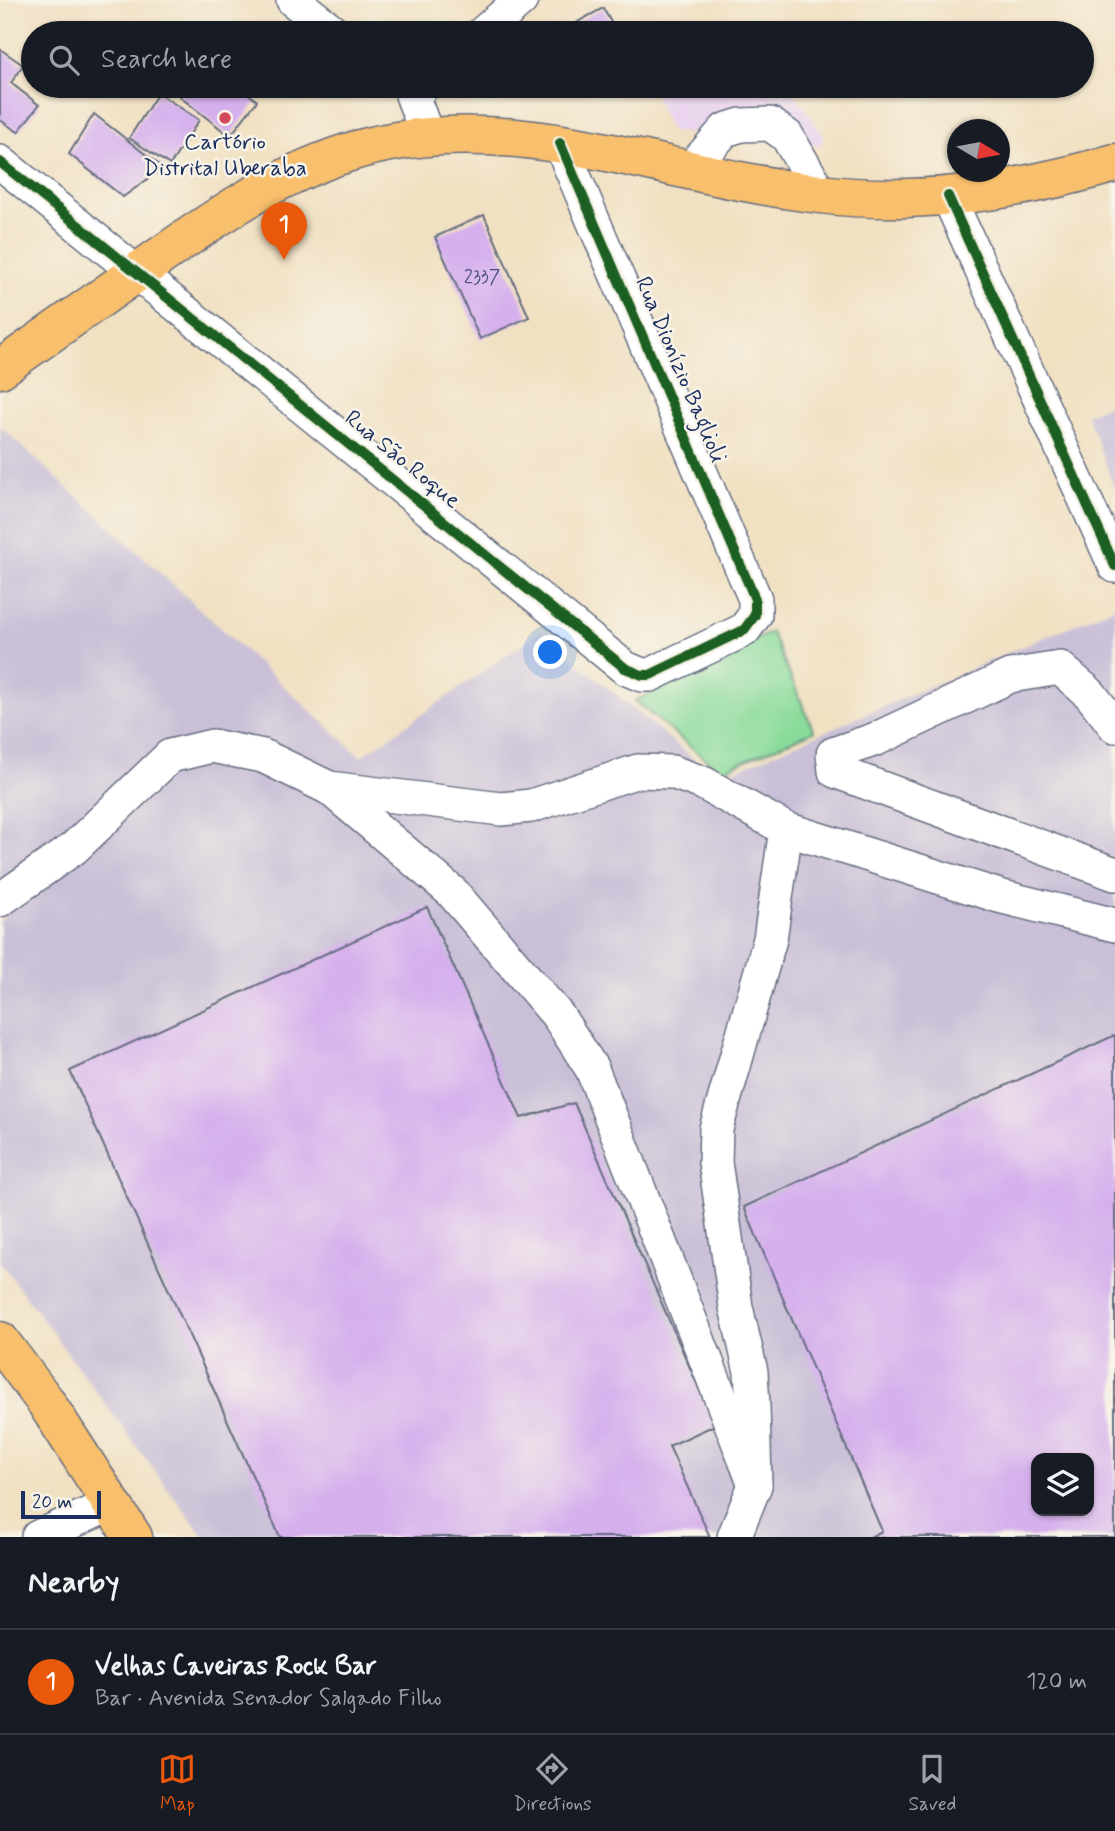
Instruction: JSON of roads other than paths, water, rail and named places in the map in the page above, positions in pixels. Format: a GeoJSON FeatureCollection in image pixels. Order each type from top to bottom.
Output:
{"type":"FeatureCollection","features":[{"type":"Feature","properties":{"kind":"main road"},"geometry":{"type":"LineString","coordinates":[[0,369],[240,202],[305,167],[363,148],[428,137],[494,136],[560,143],[821,194],[904,199],[948,196],[1043,181],[1115,163]]}},
{"type":"Feature","properties":{"kind":"main road"},"geometry":{"type":"LineString","coordinates":[[0,1341],[45,1401],[133,1537]]}},
{"type":"Feature","properties":{"kind":"street"},"geometry":{"type":"LineString","coordinates":[[293,0],[320,21]]}},
{"type":"Feature","properties":{"kind":"street"},"geometry":{"type":"LineString","coordinates":[[497,21],[521,0]]}},
{"type":"Feature","properties":{"kind":"street"},"geometry":{"type":"LineString","coordinates":[[415,98],[428,137]]}},
{"type":"Feature","properties":{"kind":"street"},"geometry":{"type":"LineString","coordinates":[[690,170],[725,130],[741,125],[770,124],[787,136],[821,194]]}},
{"type":"Feature","properties":{"kind":"street","name":"Rua Dionízio Baglioli"},"geometry":{"type":"LineString","coordinates":[[560,143],[755,599],[755,615],[744,631],[659,672],[642,675]]}},
{"type":"Feature","properties":{"kind":"street","name":"Rua São Roque"},"geometry":{"type":"LineString","coordinates":[[0,162],[625,668],[642,675]]}},
{"type":"Feature","properties":{"kind":"street"},"geometry":{"type":"LineString","coordinates":[[948,196],[1115,566]]}},
{"type":"Feature","properties":{"kind":"street"},"geometry":{"type":"LineString","coordinates":[[1115,726],[1090,694],[1060,668],[1010,676],[876,740],[833,754],[835,771],[1115,874]]}},
{"type":"Feature","properties":{"kind":"street"},"geometry":{"type":"LineString","coordinates":[[0,900],[74,848],[170,756],[212,746],[263,756],[329,788],[452,892],[558,1016],[592,1069],[755,1485]]}},
{"type":"Feature","properties":{"kind":"street"},"geometry":{"type":"LineString","coordinates":[[329,788],[500,809],[531,806],[638,771],[672,772],[703,783],[786,829],[999,896],[1115,925]]}},
{"type":"Feature","properties":{"kind":"street"},"geometry":{"type":"LineString","coordinates":[[734,1537],[755,1485],[751,1372],[736,1307],[715,1162],[716,1129],[770,939],[786,829]]}},
{"type":"Feature","properties":{"kind":"street"},"geometry":{"type":"LineString","coordinates":[[38,1537],[111,1504]]}},
{"type":"Feature","properties":{"kind":"place","name":"Cartório Distrital Uberaba"},"geometry":{"type":"Point","coordinates":[225,118]}},
{"type":"Feature","properties":{"kind":"place","name":"Velhas Caveiras Rock Bar"},"geometry":{"type":"Point","coordinates":[284,260]}}]}
